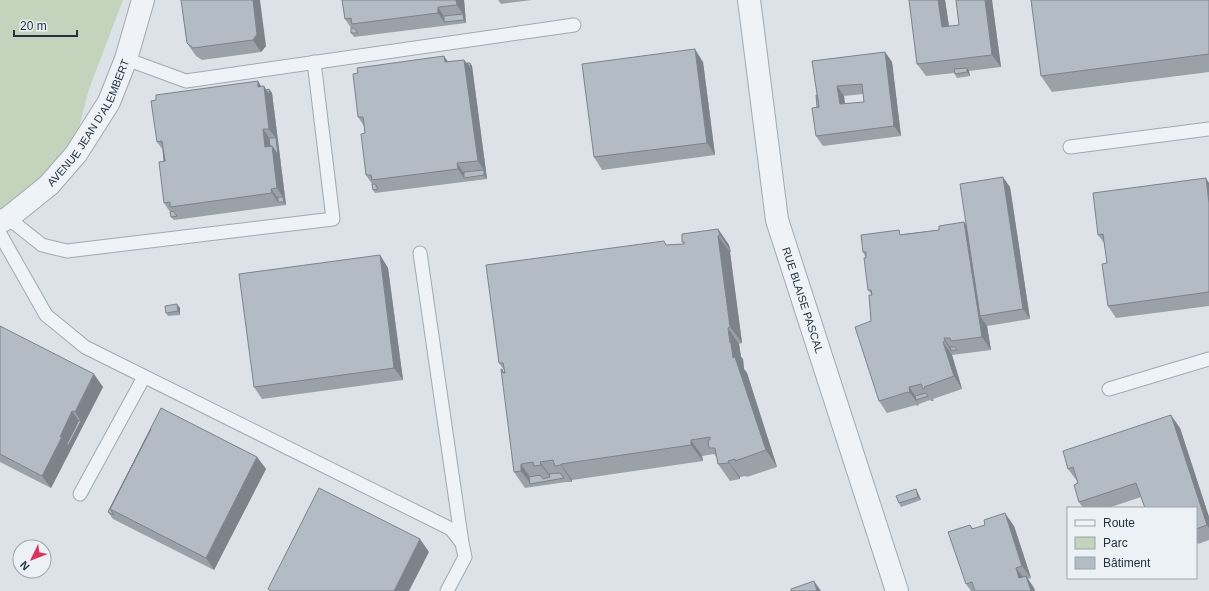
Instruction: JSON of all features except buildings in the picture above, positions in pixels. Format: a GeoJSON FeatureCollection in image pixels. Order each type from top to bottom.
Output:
{"type":"FeatureCollection","features":[{"type":"Feature","properties":{"kind":"street","name":"AVENUE JEAN D'ALEMBERT"},"geometry":{"type":"LineString","coordinates":[[3,224],[49,185],[76,154],[109,102],[126,59],[143,0]]}},
{"type":"Feature","properties":{"kind":"street","name":"RUE BLAISE PASCAL"},"geometry":{"type":"LineString","coordinates":[[748,0],[777,220],[897,591]]}},
{"type":"Feature","properties":{"kind":"lane"},"geometry":{"type":"LineString","coordinates":[[126,59],[186,80],[574,25]]}},
{"type":"Feature","properties":{"kind":"lane"},"geometry":{"type":"LineString","coordinates":[[3,224],[42,245],[67,251],[333,219],[314,62]]}},
{"type":"Feature","properties":{"kind":"lane"},"geometry":{"type":"LineString","coordinates":[[1070,147],[1209,129]]}},
{"type":"Feature","properties":{"kind":"lane"},"geometry":{"type":"LineString","coordinates":[[3,224],[46,315],[85,347],[451,529],[462,543]]}},
{"type":"Feature","properties":{"kind":"lane"},"geometry":{"type":"LineString","coordinates":[[420,253],[465,557],[447,591]]}},
{"type":"Feature","properties":{"kind":"lane"},"geometry":{"type":"LineString","coordinates":[[1109,389],[1209,359]]}},
{"type":"Feature","properties":{"kind":"lane"},"geometry":{"type":"LineString","coordinates":[[80,494],[144,377]]}},
{"type":"Feature","properties":{"kind":"green space"},"geometry":{"type":"Polygon","coordinates":[[[0,0],[123,0],[89,89],[78,131],[46,176],[0,212],[0,0]]]}}]}
